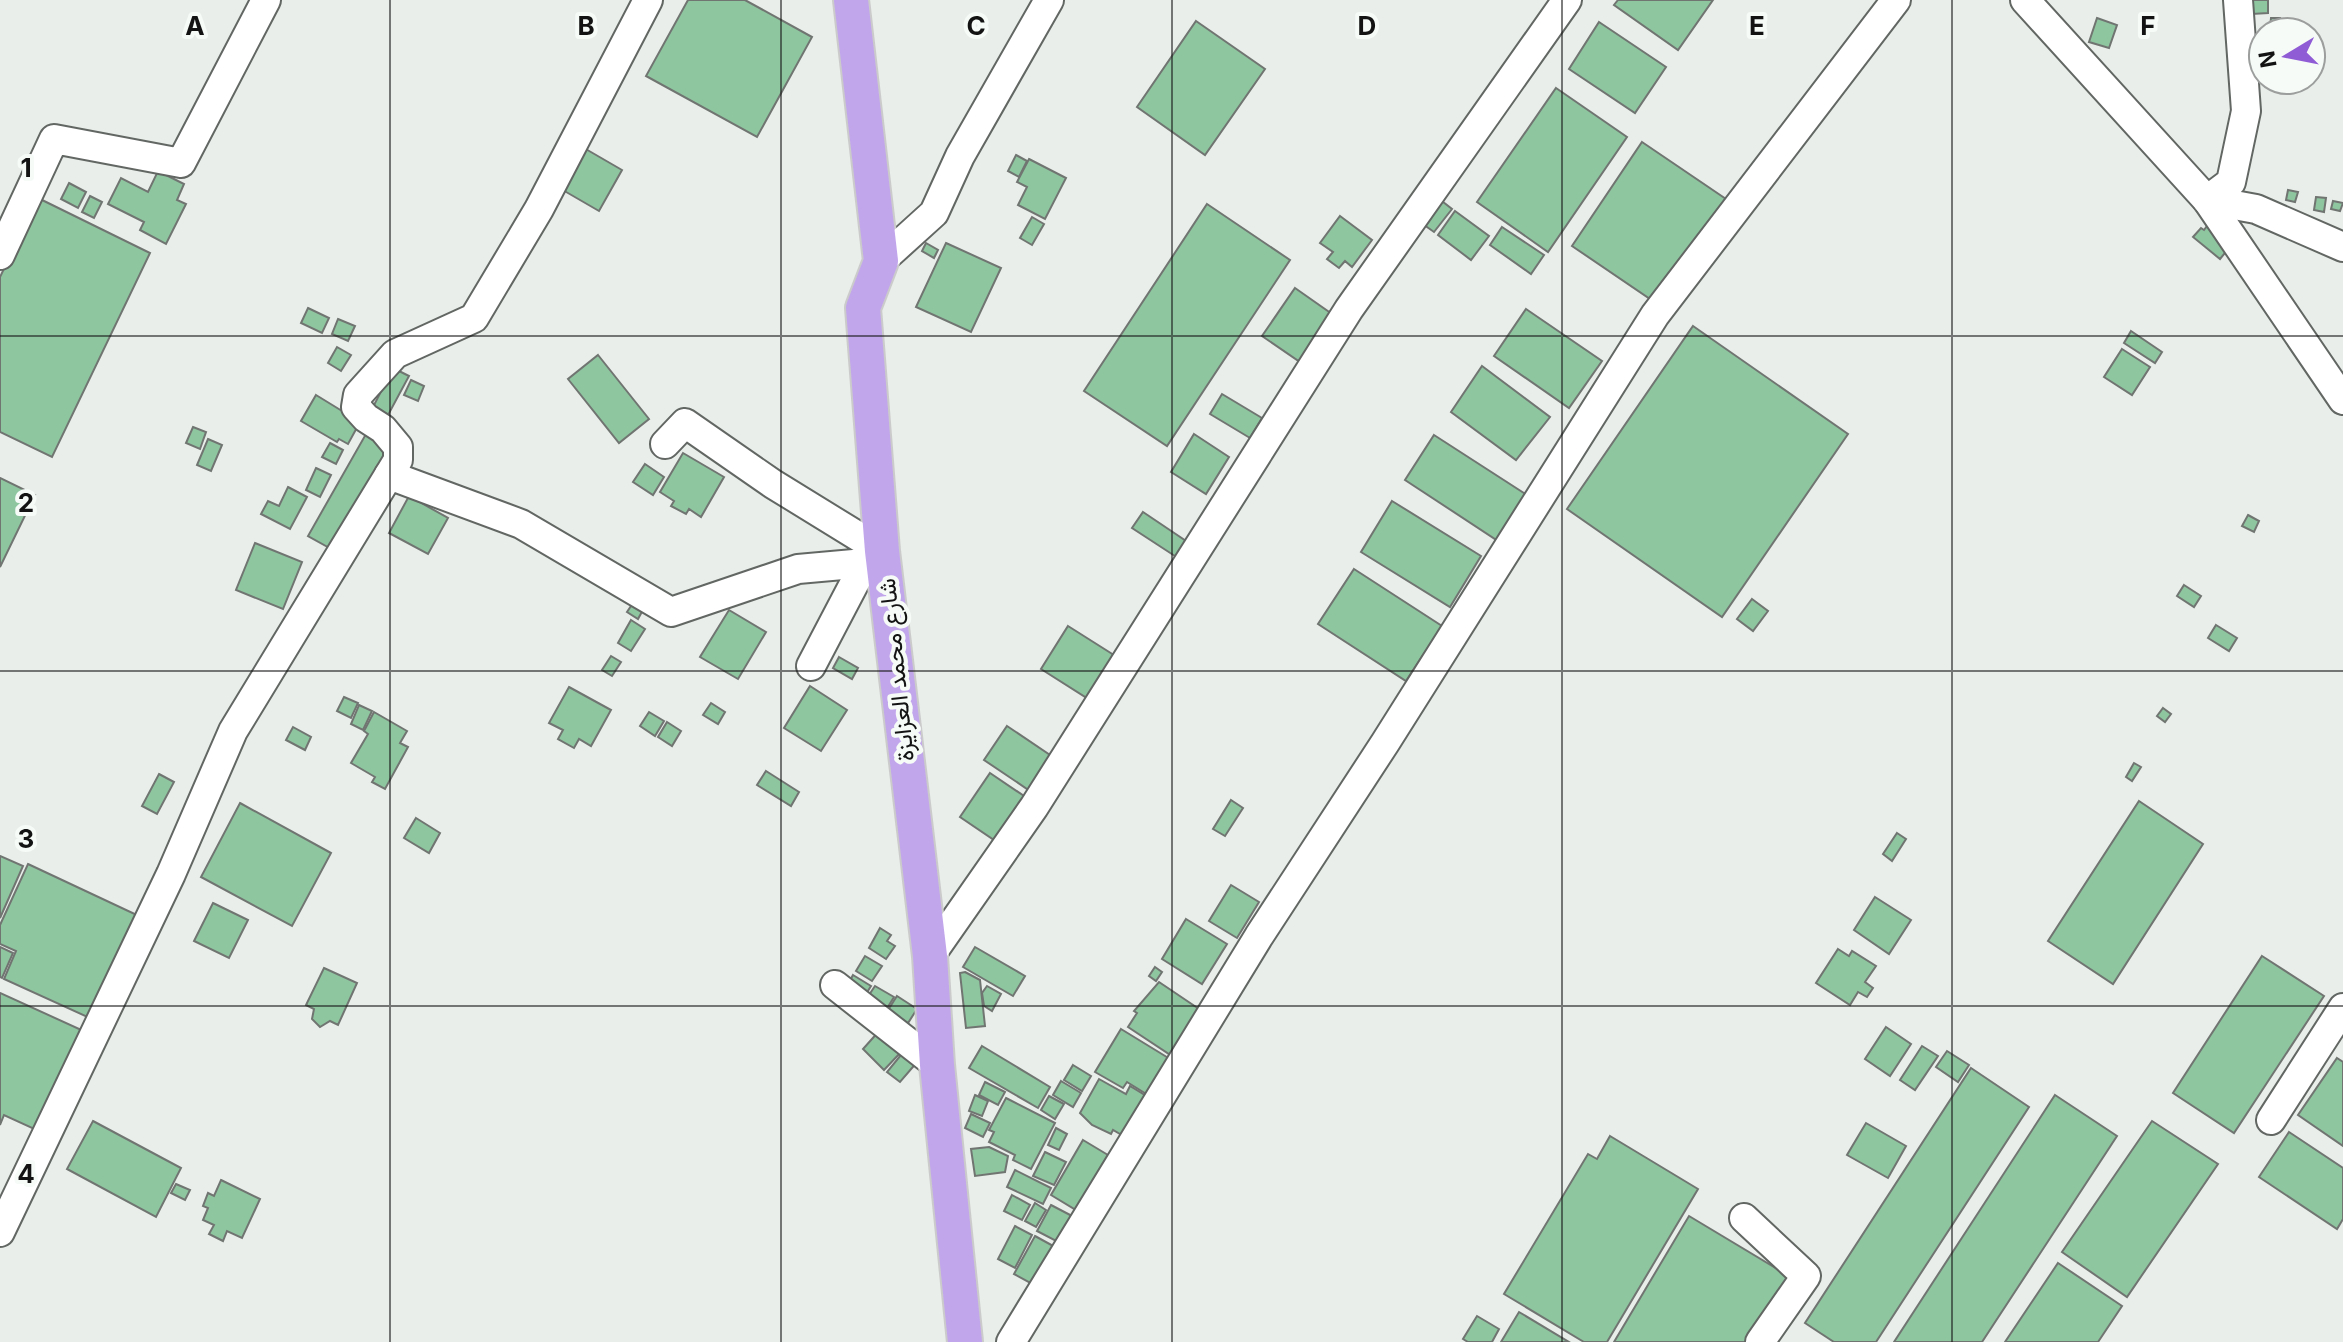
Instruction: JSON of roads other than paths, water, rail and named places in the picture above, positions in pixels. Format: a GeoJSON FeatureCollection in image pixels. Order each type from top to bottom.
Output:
{"type":"FeatureCollection","features":[{"type":"Feature","properties":{"kind":"main road","name":"شارع محمد العزايزة"},"geometry":{"type":"LineString","coordinates":[[851,0],[881,261],[863,308],[874,557],[930,956],[937,1065],[965,1342]]}},
{"type":"Feature","properties":{"kind":"street"},"geometry":{"type":"LineString","coordinates":[[0,255],[54,139],[181,163],[266,0]]}},
{"type":"Feature","properties":{"kind":"street"},"geometry":{"type":"LineString","coordinates":[[0,1232],[165,887],[233,731],[398,460],[398,447],[383,429],[356,407],[358,395],[395,354],[474,318],[539,209],[648,0]]}},
{"type":"Feature","properties":{"kind":"street"},"geometry":{"type":"LineString","coordinates":[[881,261],[934,213],[960,156],[1049,0]]}},
{"type":"Feature","properties":{"kind":"street"},"geometry":{"type":"LineString","coordinates":[[930,956],[1034,807],[1349,309],[1567,0]]}},
{"type":"Feature","properties":{"kind":"street"},"geometry":{"type":"LineString","coordinates":[[1011,1342],[1259,936],[1394,730],[1655,315],[1896,0]]}},
{"type":"Feature","properties":{"kind":"street"},"geometry":{"type":"LineString","coordinates":[[2025,0],[2207,200],[2343,400]]}},
{"type":"Feature","properties":{"kind":"street"},"geometry":{"type":"LineString","coordinates":[[2207,200],[2231,182],[2246,111],[2238,0]]}},
{"type":"Feature","properties":{"kind":"street"},"geometry":{"type":"LineString","coordinates":[[2207,200],[2256,209],[2343,247]]}},
{"type":"Feature","properties":{"kind":"street"},"geometry":{"type":"LineString","coordinates":[[665,444],[685,423],[874,557]]}},
{"type":"Feature","properties":{"kind":"street"},"geometry":{"type":"LineString","coordinates":[[389,475],[521,524],[671,612],[798,569],[874,557]]}},
{"type":"Feature","properties":{"kind":"street"},"geometry":{"type":"LineString","coordinates":[[811,666],[874,557]]}},
{"type":"Feature","properties":{"kind":"street"},"geometry":{"type":"LineString","coordinates":[[835,985],[937,1065]]}},
{"type":"Feature","properties":{"kind":"street"},"geometry":{"type":"LineString","coordinates":[[2271,1120],[2343,1008]]}},
{"type":"Feature","properties":{"kind":"street"},"geometry":{"type":"LineString","coordinates":[[1744,1218],[1806,1276],[1760,1342]]}}]}
